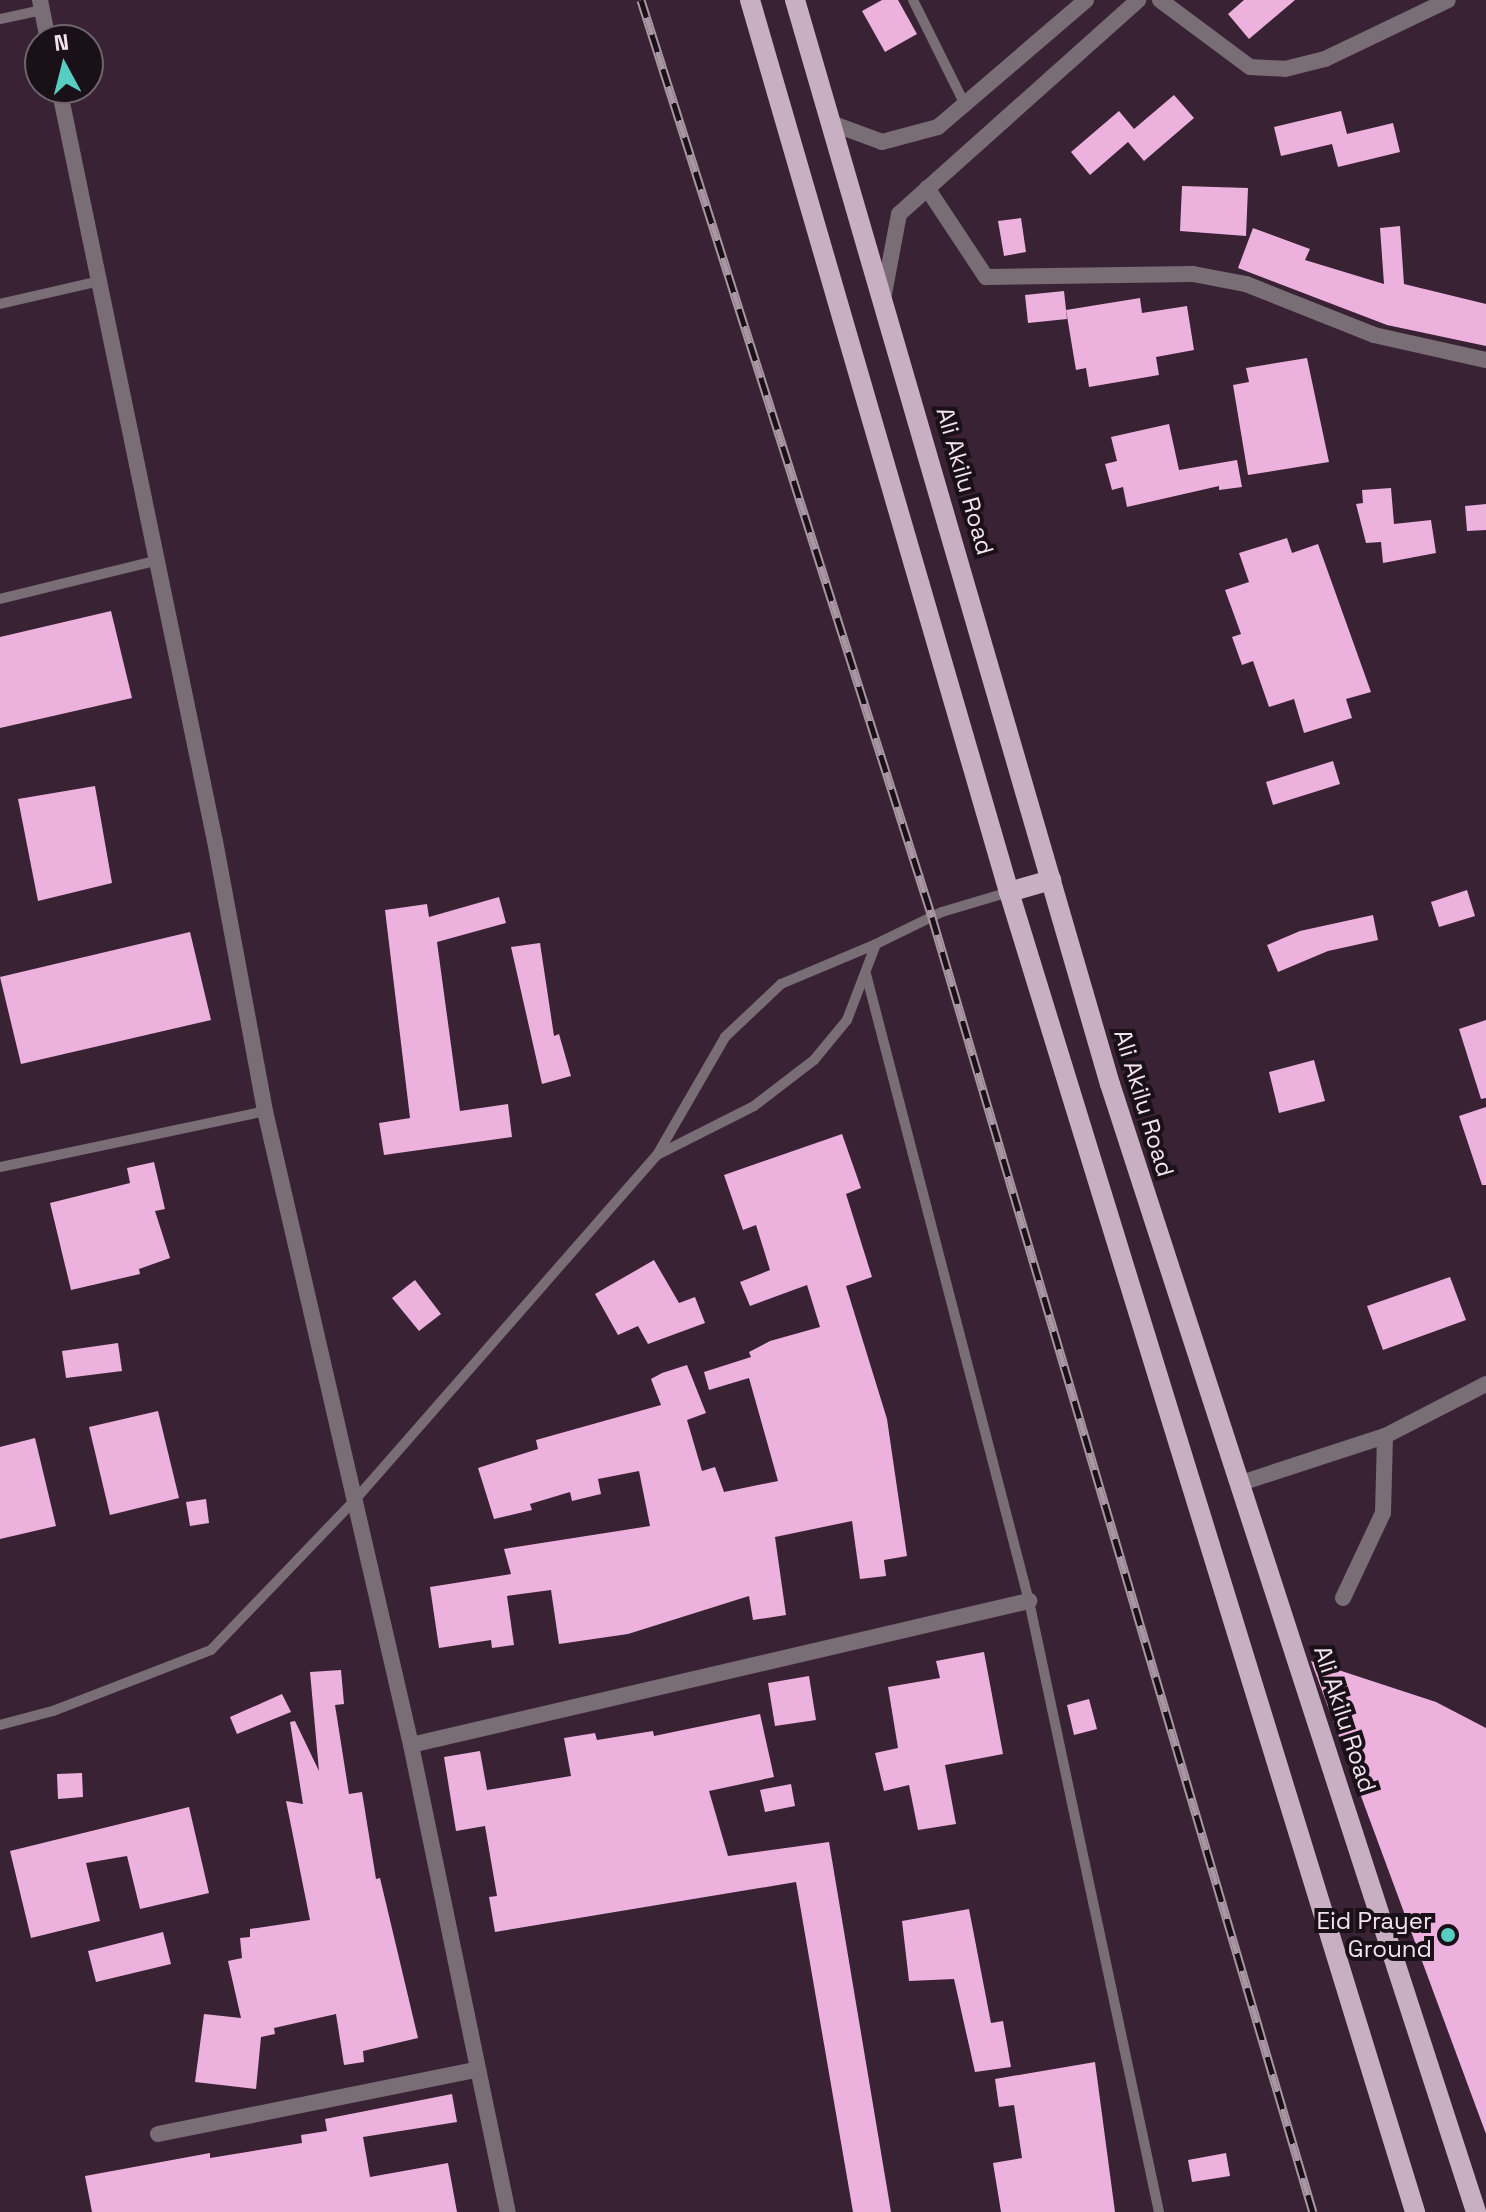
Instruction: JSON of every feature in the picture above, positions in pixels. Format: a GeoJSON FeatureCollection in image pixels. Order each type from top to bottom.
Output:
{"type":"FeatureCollection","features":[{"type":"Feature","properties":{"kind":"main road"},"geometry":{"type":"LineString","coordinates":[[750,0],[1009,892],[1415,2212]]}},
{"type":"Feature","properties":{"kind":"main road","name":"Ali Akilu Road"},"geometry":{"type":"LineString","coordinates":[[795,0],[884,294],[1110,1084],[1476,2212]]}},
{"type":"Feature","properties":{"kind":"main road"},"geometry":{"type":"LineString","coordinates":[[1009,892],[1051,880]]}},
{"type":"Feature","properties":{"kind":"street"},"geometry":{"type":"LineString","coordinates":[[831,123],[882,142],[938,127],[966,107],[1086,0]]}},
{"type":"Feature","properties":{"kind":"street"},"geometry":{"type":"LineString","coordinates":[[884,294],[899,214],[1138,0]]}},
{"type":"Feature","properties":{"kind":"street"},"geometry":{"type":"LineString","coordinates":[[1160,0],[1250,67],[1285,69],[1325,59],[1448,0]]}},
{"type":"Feature","properties":{"kind":"street"},"geometry":{"type":"LineString","coordinates":[[62,104],[215,841],[265,1111],[411,1745],[476,2070],[508,2212]]}},
{"type":"Feature","properties":{"kind":"street"},"geometry":{"type":"LineString","coordinates":[[927,188],[986,277],[1193,274],[1246,284],[1374,335],[1486,360]]}},
{"type":"Feature","properties":{"kind":"street"},"geometry":{"type":"LineString","coordinates":[[1241,1483],[1385,1436],[1486,1384]]}},
{"type":"Feature","properties":{"kind":"street"},"geometry":{"type":"LineString","coordinates":[[1343,1598],[1383,1513],[1385,1436]]}},
{"type":"Feature","properties":{"kind":"street"},"geometry":{"type":"LineString","coordinates":[[411,1745],[1029,1601]]}},
{"type":"Feature","properties":{"kind":"street"},"geometry":{"type":"LineString","coordinates":[[158,2134],[476,2070]]}},
{"type":"Feature","properties":{"kind":"lane"},"geometry":{"type":"LineString","coordinates":[[913,0],[966,107]]}},
{"type":"Feature","properties":{"kind":"lane"},"geometry":{"type":"LineString","coordinates":[[0,19],[41,5]]}},
{"type":"Feature","properties":{"kind":"lane"},"geometry":{"type":"LineString","coordinates":[[0,304],[100,281]]}},
{"type":"Feature","properties":{"kind":"lane"},"geometry":{"type":"LineString","coordinates":[[0,599],[155,561]]}},
{"type":"Feature","properties":{"kind":"lane"},"geometry":{"type":"LineString","coordinates":[[0,1725],[53,1711],[211,1650],[354,1501],[657,1155],[725,1037],[781,984],[942,912],[1009,892]]}},
{"type":"Feature","properties":{"kind":"lane"},"geometry":{"type":"LineString","coordinates":[[657,1155],[754,1106],[814,1060],[847,1020],[876,944]]}},
{"type":"Feature","properties":{"kind":"lane"},"geometry":{"type":"LineString","coordinates":[[866,974],[1029,1601],[1159,2212]]}},
{"type":"Feature","properties":{"kind":"lane"},"geometry":{"type":"LineString","coordinates":[[0,1167],[265,1111]]}},
{"type":"Feature","properties":{"kind":"building"},"geometry":{"type":"Polygon","coordinates":[[[882,0],[898,0],[917,34],[885,52],[862,11],[882,0]]]}},
{"type":"Feature","properties":{"kind":"building"},"geometry":{"type":"Polygon","coordinates":[[[1244,0],[1295,0],[1249,39],[1228,14],[1244,0]]]}},
{"type":"Feature","properties":{"kind":"building"},"geometry":{"type":"Polygon","coordinates":[[[1174,95],[1194,118],[1144,161],[1128,142],[1090,175],[1071,152],[1119,111],[1134,129],[1174,95]]]}},
{"type":"Feature","properties":{"kind":"building"},"geometry":{"type":"Polygon","coordinates":[[[1341,111],[1347,134],[1393,123],[1400,152],[1338,167],[1332,144],[1281,156],[1274,127],[1341,111]]]}},
{"type":"Feature","properties":{"kind":"building"},"geometry":{"type":"Polygon","coordinates":[[[1182,186],[1248,188],[1246,236],[1180,231],[1182,186]]]}},
{"type":"Feature","properties":{"kind":"building"},"geometry":{"type":"Polygon","coordinates":[[[1021,218],[1026,252],[1004,256],[998,221],[1021,218]]]}},
{"type":"Feature","properties":{"kind":"building"},"geometry":{"type":"Polygon","coordinates":[[[1400,226],[1404,284],[1486,304],[1486,346],[1387,325],[1238,268],[1253,228],[1310,249],[1305,260],[1384,284],[1380,228],[1400,226]]]}},
{"type":"Feature","properties":{"kind":"building"},"geometry":{"type":"Polygon","coordinates":[[[1064,291],[1067,319],[1028,323],[1025,295],[1064,291]]]}},
{"type":"Feature","properties":{"kind":"building"},"geometry":{"type":"Polygon","coordinates":[[[1140,298],[1142,313],[1187,306],[1194,350],[1156,357],[1159,375],[1089,387],[1086,368],[1076,370],[1066,310],[1140,298]]]}},
{"type":"Feature","properties":{"kind":"building"},"geometry":{"type":"Polygon","coordinates":[[[1307,358],[1329,462],[1248,475],[1233,385],[1249,382],[1246,368],[1307,358]]]}},
{"type":"Feature","properties":{"kind":"building"},"geometry":{"type":"Polygon","coordinates":[[[1169,424],[1179,470],[1237,460],[1242,487],[1219,490],[1219,486],[1127,507],[1123,487],[1112,490],[1105,464],[1117,461],[1111,437],[1169,424]]]}},
{"type":"Feature","properties":{"kind":"building"},"geometry":{"type":"Polygon","coordinates":[[[1391,488],[1394,524],[1431,520],[1436,553],[1383,563],[1381,542],[1366,543],[1356,504],[1363,503],[1362,490],[1391,488]]]}},
{"type":"Feature","properties":{"kind":"building"},"geometry":{"type":"Polygon","coordinates":[[[1486,504],[1486,530],[1467,531],[1465,506],[1486,504]]]}},
{"type":"Feature","properties":{"kind":"building"},"geometry":{"type":"Polygon","coordinates":[[[1287,538],[1292,553],[1318,544],[1371,692],[1346,699],[1352,718],[1304,733],[1294,699],[1269,707],[1253,661],[1242,665],[1232,637],[1241,634],[1225,590],[1249,582],[1239,553],[1287,538]]]}},
{"type":"Feature","properties":{"kind":"building"},"geometry":{"type":"Polygon","coordinates":[[[111,611],[132,698],[0,728],[0,637],[111,611]]]}},
{"type":"Feature","properties":{"kind":"building"},"geometry":{"type":"Polygon","coordinates":[[[1333,761],[1340,784],[1273,805],[1266,782],[1333,761]]]}},
{"type":"Feature","properties":{"kind":"building"},"geometry":{"type":"Polygon","coordinates":[[[95,786],[112,883],[38,901],[18,799],[95,786]]]}},
{"type":"Feature","properties":{"kind":"building"},"geometry":{"type":"Polygon","coordinates":[[[1467,890],[1475,916],[1439,927],[1431,902],[1467,890]]]}},
{"type":"Feature","properties":{"kind":"building"},"geometry":{"type":"Polygon","coordinates":[[[499,897],[506,923],[437,942],[460,1111],[508,1104],[512,1137],[384,1155],[379,1123],[410,1118],[385,910],[427,904],[429,917],[499,897]]]}},
{"type":"Feature","properties":{"kind":"building"},"geometry":{"type":"Polygon","coordinates":[[[1373,915],[1378,940],[1328,951],[1278,972],[1267,945],[1300,931],[1373,915]]]}},
{"type":"Feature","properties":{"kind":"building"},"geometry":{"type":"Polygon","coordinates":[[[190,932],[211,1020],[21,1064],[0,977],[190,932]]]}},
{"type":"Feature","properties":{"kind":"building"},"geometry":{"type":"Polygon","coordinates":[[[540,943],[554,1036],[559,1034],[571,1076],[542,1084],[511,947],[540,943]]]}},
{"type":"Feature","properties":{"kind":"building"},"geometry":{"type":"Polygon","coordinates":[[[1486,1020],[1486,1098],[1481,1099],[1459,1029],[1486,1020]]]}},
{"type":"Feature","properties":{"kind":"building"},"geometry":{"type":"Polygon","coordinates":[[[1314,1060],[1325,1101],[1279,1113],[1269,1072],[1314,1060]]]}},
{"type":"Feature","properties":{"kind":"building"},"geometry":{"type":"Polygon","coordinates":[[[1486,1107],[1486,1185],[1482,1185],[1459,1116],[1486,1107]]]}},
{"type":"Feature","properties":{"kind":"building"},"geometry":{"type":"Polygon","coordinates":[[[842,1134],[861,1188],[846,1194],[872,1277],[846,1286],[887,1419],[907,1556],[884,1560],[886,1576],[860,1579],[852,1521],[775,1537],[786,1615],[753,1620],[749,1596],[628,1634],[559,1644],[551,1590],[507,1596],[514,1645],[492,1648],[491,1640],[439,1648],[430,1587],[511,1574],[504,1549],[650,1526],[639,1471],[598,1479],[601,1494],[572,1501],[570,1492],[530,1504],[532,1510],[494,1519],[478,1468],[538,1449],[536,1440],[661,1405],[651,1379],[662,1373],[687,1365],[706,1413],[687,1420],[702,1471],[715,1467],[724,1492],[778,1481],[749,1378],[709,1390],[704,1372],[751,1357],[749,1352],[770,1341],[820,1327],[807,1285],[750,1306],[740,1282],[770,1270],[756,1225],[743,1230],[724,1175],[842,1134]]]}},
{"type":"Feature","properties":{"kind":"building"},"geometry":{"type":"Polygon","coordinates":[[[154,1162],[165,1209],[155,1211],[170,1258],[139,1269],[140,1274],[71,1290],[50,1203],[130,1183],[127,1168],[154,1162]]]}},
{"type":"Feature","properties":{"kind":"building"},"geometry":{"type":"Polygon","coordinates":[[[654,1260],[679,1303],[695,1297],[705,1323],[648,1344],[638,1326],[618,1335],[595,1294],[654,1260]]]}},
{"type":"Feature","properties":{"kind":"building"},"geometry":{"type":"Polygon","coordinates":[[[1450,1277],[1466,1320],[1383,1350],[1367,1306],[1450,1277]]]}},
{"type":"Feature","properties":{"kind":"building"},"geometry":{"type":"Polygon","coordinates":[[[415,1280],[441,1314],[419,1331],[392,1298],[415,1280]]]}},
{"type":"Feature","properties":{"kind":"building"},"geometry":{"type":"Polygon","coordinates":[[[118,1343],[122,1371],[66,1378],[62,1351],[118,1343]]]}},
{"type":"Feature","properties":{"kind":"building"},"geometry":{"type":"Polygon","coordinates":[[[158,1411],[179,1498],[110,1515],[89,1427],[158,1411]]]}},
{"type":"Feature","properties":{"kind":"building"},"geometry":{"type":"Polygon","coordinates":[[[35,1438],[56,1526],[0,1539],[0,1447],[35,1438]]]}},
{"type":"Feature","properties":{"kind":"building"},"geometry":{"type":"Polygon","coordinates":[[[206,1499],[209,1523],[190,1526],[186,1502],[206,1499]]]}},
{"type":"Feature","properties":{"kind":"building"},"geometry":{"type":"Polygon","coordinates":[[[984,1652],[1003,1754],[945,1765],[956,1824],[918,1830],[909,1785],[884,1791],[875,1753],[898,1748],[888,1687],[940,1678],[936,1661],[984,1652]]]}},
{"type":"Feature","properties":{"kind":"building","name":"Eid Prayer Ground"},"geometry":{"type":"Polygon","coordinates":[[[1311,1661],[1436,1702],[1486,1728],[1486,2134],[1311,1661]]]}},
{"type":"Feature","properties":{"kind":"building"},"geometry":{"type":"Polygon","coordinates":[[[341,1670],[344,1704],[335,1705],[349,1794],[362,1792],[376,1879],[380,1878],[418,2038],[363,2051],[364,2062],[344,2065],[336,2014],[274,2028],[275,2034],[261,2037],[256,2089],[195,2082],[204,2014],[241,2018],[228,1961],[242,1958],[240,1938],[250,1937],[250,1929],[310,1920],[286,1801],[303,1804],[290,1722],[295,1721],[319,1771],[310,1672],[341,1670]]]}},
{"type":"Feature","properties":{"kind":"building"},"geometry":{"type":"Polygon","coordinates":[[[809,1676],[816,1720],[775,1726],[768,1683],[809,1676]]]}},
{"type":"Feature","properties":{"kind":"building"},"geometry":{"type":"Polygon","coordinates":[[[282,1694],[291,1712],[237,1734],[230,1717],[282,1694]]]}},
{"type":"Feature","properties":{"kind":"building"},"geometry":{"type":"Polygon","coordinates":[[[1089,1699],[1097,1729],[1074,1735],[1067,1705],[1089,1699]]]}},
{"type":"Feature","properties":{"kind":"building"},"geometry":{"type":"Polygon","coordinates":[[[760,1714],[774,1777],[709,1791],[728,1856],[829,1842],[891,2212],[853,2212],[796,1882],[495,1932],[489,1897],[497,1896],[485,1826],[456,1831],[444,1757],[480,1751],[487,1790],[571,1776],[564,1738],[595,1733],[597,1740],[653,1731],[654,1736],[760,1714]]]}},
{"type":"Feature","properties":{"kind":"building"},"geometry":{"type":"Polygon","coordinates":[[[82,1773],[83,1797],[58,1799],[57,1774],[82,1773]]]}},
{"type":"Feature","properties":{"kind":"building"},"geometry":{"type":"Polygon","coordinates":[[[791,1784],[795,1806],[765,1812],[760,1790],[791,1784]]]}},
{"type":"Feature","properties":{"kind":"building"},"geometry":{"type":"Polygon","coordinates":[[[189,1807],[209,1893],[140,1909],[127,1856],[86,1863],[100,1921],[31,1938],[10,1851],[189,1807]]]}},
{"type":"Feature","properties":{"kind":"building"},"geometry":{"type":"Polygon","coordinates":[[[969,1909],[991,2023],[1003,2021],[1011,2067],[975,2072],[954,1979],[909,1981],[902,1921],[969,1909]]]}},
{"type":"Feature","properties":{"kind":"building"},"geometry":{"type":"Polygon","coordinates":[[[163,1932],[171,1964],[96,1982],[88,1951],[163,1932]]]}},
{"type":"Feature","properties":{"kind":"building"},"geometry":{"type":"Polygon","coordinates":[[[1095,2062],[1115,2212],[1001,2212],[993,2163],[1022,2158],[1014,2105],[999,2107],[995,2079],[1095,2062]]]}},
{"type":"Feature","properties":{"kind":"building"},"geometry":{"type":"Polygon","coordinates":[[[452,2094],[457,2122],[363,2137],[370,2177],[448,2163],[457,2212],[92,2212],[85,2176],[210,2153],[210,2158],[302,2143],[301,2135],[327,2131],[325,2119],[452,2094]]]}},
{"type":"Feature","properties":{"kind":"building"},"geometry":{"type":"Polygon","coordinates":[[[1226,2153],[1230,2176],[1192,2182],[1188,2160],[1226,2153]]]}},
{"type":"Feature","properties":{"kind":"railway"},"geometry":{"type":"LineString","coordinates":[[641,0],[932,917],[1313,2212]]}},
{"type":"Feature","properties":{"kind":"place","name":"Eid Prayer Ground"},"geometry":{"type":"Point","coordinates":[1448,1935]}}]}
